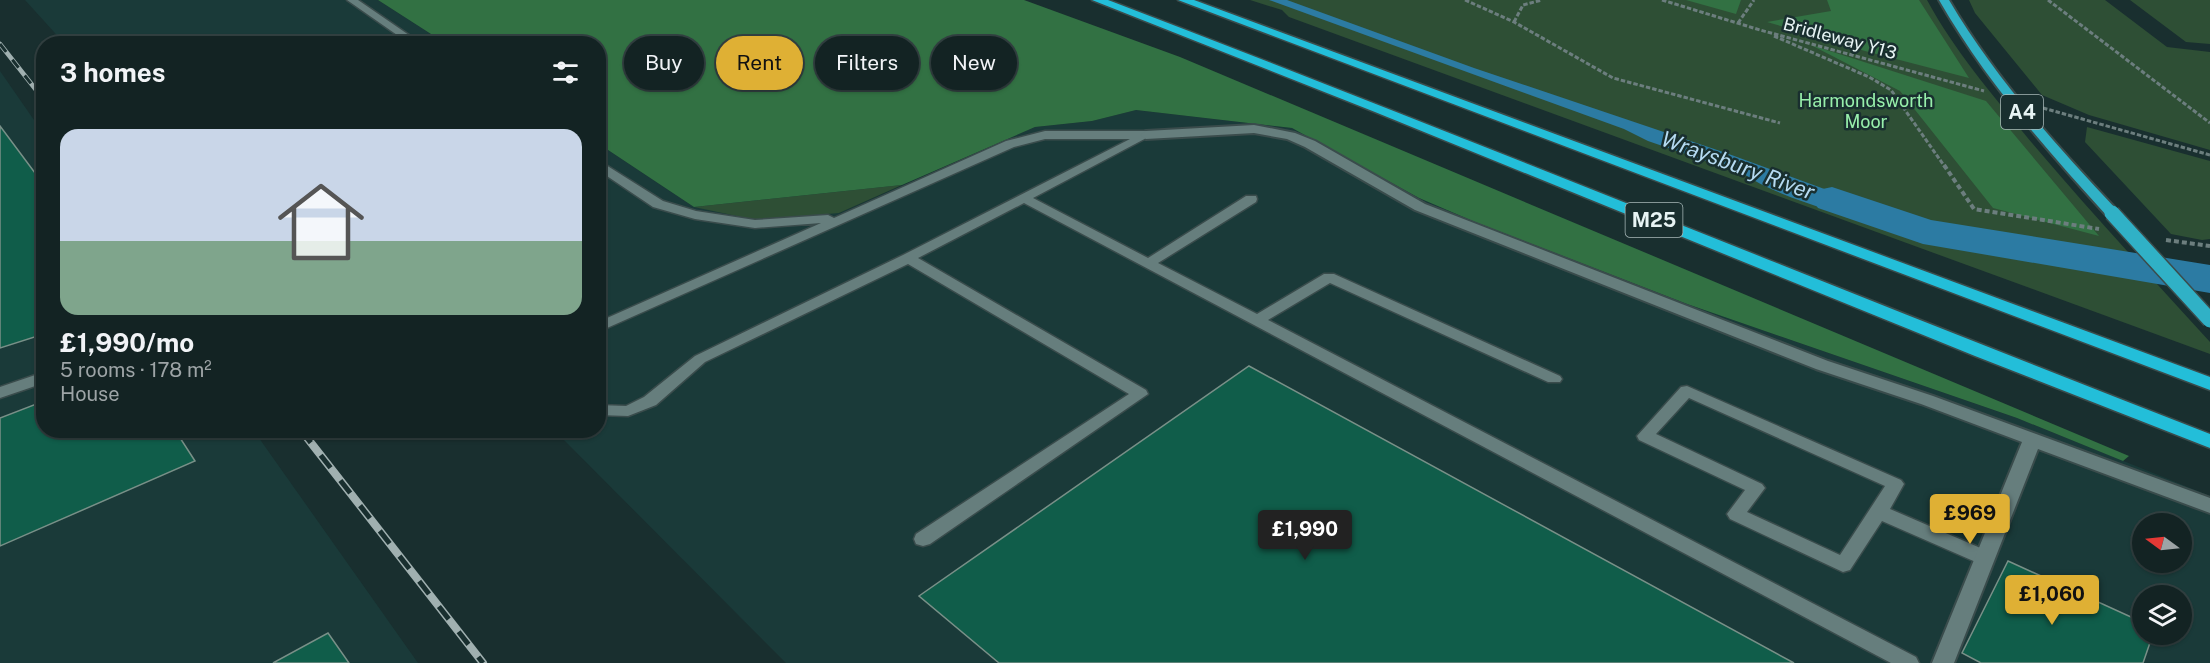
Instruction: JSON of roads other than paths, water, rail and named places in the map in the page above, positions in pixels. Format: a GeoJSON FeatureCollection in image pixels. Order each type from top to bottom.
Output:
{"type":"FeatureCollection","features":[{"type":"Feature","properties":{"kind":"highway","name":"M25"},"geometry":{"type":"LineString","coordinates":[[1098,0],[1380,109],[1982,352],[2210,441]]}},
{"type":"Feature","properties":{"kind":"highway","name":"M25"},"geometry":{"type":"LineString","coordinates":[[1184,0],[2210,384]]}},
{"type":"Feature","properties":{"kind":"highway","name":"A4"},"geometry":{"type":"LineString","coordinates":[[1944,0],[1970,42],[2032,126],[2210,320]]}},
{"type":"Feature","properties":{"kind":"street"},"geometry":{"type":"LineString","coordinates":[[1146,135],[1254,129],[1290,136],[1310,144],[1420,207],[1822,365],[1927,400],[2210,506]]}},
{"type":"Feature","properties":{"kind":"street"},"geometry":{"type":"LineString","coordinates":[[1943,663],[2032,441]]}},
{"type":"Feature","properties":{"kind":"lane"},"geometry":{"type":"LineString","coordinates":[[352,0],[405,36]]}},
{"type":"Feature","properties":{"kind":"lane"},"geometry":{"type":"LineString","coordinates":[[606,324],[975,159],[1027,139],[1045,135],[1146,135]]}},
{"type":"Feature","properties":{"kind":"lane"},"geometry":{"type":"LineString","coordinates":[[606,410],[628,411],[650,401],[700,359],[908,258],[1146,135]]}},
{"type":"Feature","properties":{"kind":"lane"},"geometry":{"type":"LineString","coordinates":[[606,169],[658,204],[695,214],[755,224],[843,218]]}},
{"type":"Feature","properties":{"kind":"lane"},"geometry":{"type":"LineString","coordinates":[[1023,198],[1909,663]]}},
{"type":"Feature","properties":{"kind":"lane"},"geometry":{"type":"LineString","coordinates":[[1147,264],[1251,200]]}},
{"type":"Feature","properties":{"kind":"lane"},"geometry":{"type":"LineString","coordinates":[[755,224],[780,245]]}},
{"type":"Feature","properties":{"kind":"lane"},"geometry":{"type":"LineString","coordinates":[[908,258],[1140,394],[923,539]]}},
{"type":"Feature","properties":{"kind":"lane"},"geometry":{"type":"LineString","coordinates":[[1256,321],[1329,277],[1554,379]]}},
{"type":"Feature","properties":{"kind":"lane"},"geometry":{"type":"LineString","coordinates":[[0,393],[36,381]]}},
{"type":"Feature","properties":{"kind":"lane"},"geometry":{"type":"LineString","coordinates":[[1687,391],[1895,484],[1879,512],[1843,566],[1736,514],[1756,488],[1645,436],[1687,391]]}},
{"type":"Feature","properties":{"kind":"lane"},"geometry":{"type":"LineString","coordinates":[[1879,512],[1985,558]]}},
{"type":"Feature","properties":{"kind":"water"},"geometry":{"type":"Polygon","coordinates":[[[1269,0],[1287,0],[1474,68],[1726,153],[1898,216],[1887,229],[1812,205],[1774,190],[1744,174],[1648,141],[1624,129],[1269,0]]]}},
{"type":"Feature","properties":{"kind":"waterway","name":"Wraysbury River"},"geometry":{"type":"LineString","coordinates":[[1832,199],[1923,231],[2210,279]]}},
{"type":"Feature","properties":{"kind":"railway"},"geometry":{"type":"LineString","coordinates":[[0,44],[36,90]]}},
{"type":"Feature","properties":{"kind":"railway"},"geometry":{"type":"LineString","coordinates":[[307,438],[483,663]]}},
{"type":"Feature","properties":{"kind":"park label","name":"Harmondsworth Moor"},"geometry":{"type":"Point","coordinates":[1866,110]}}]}
